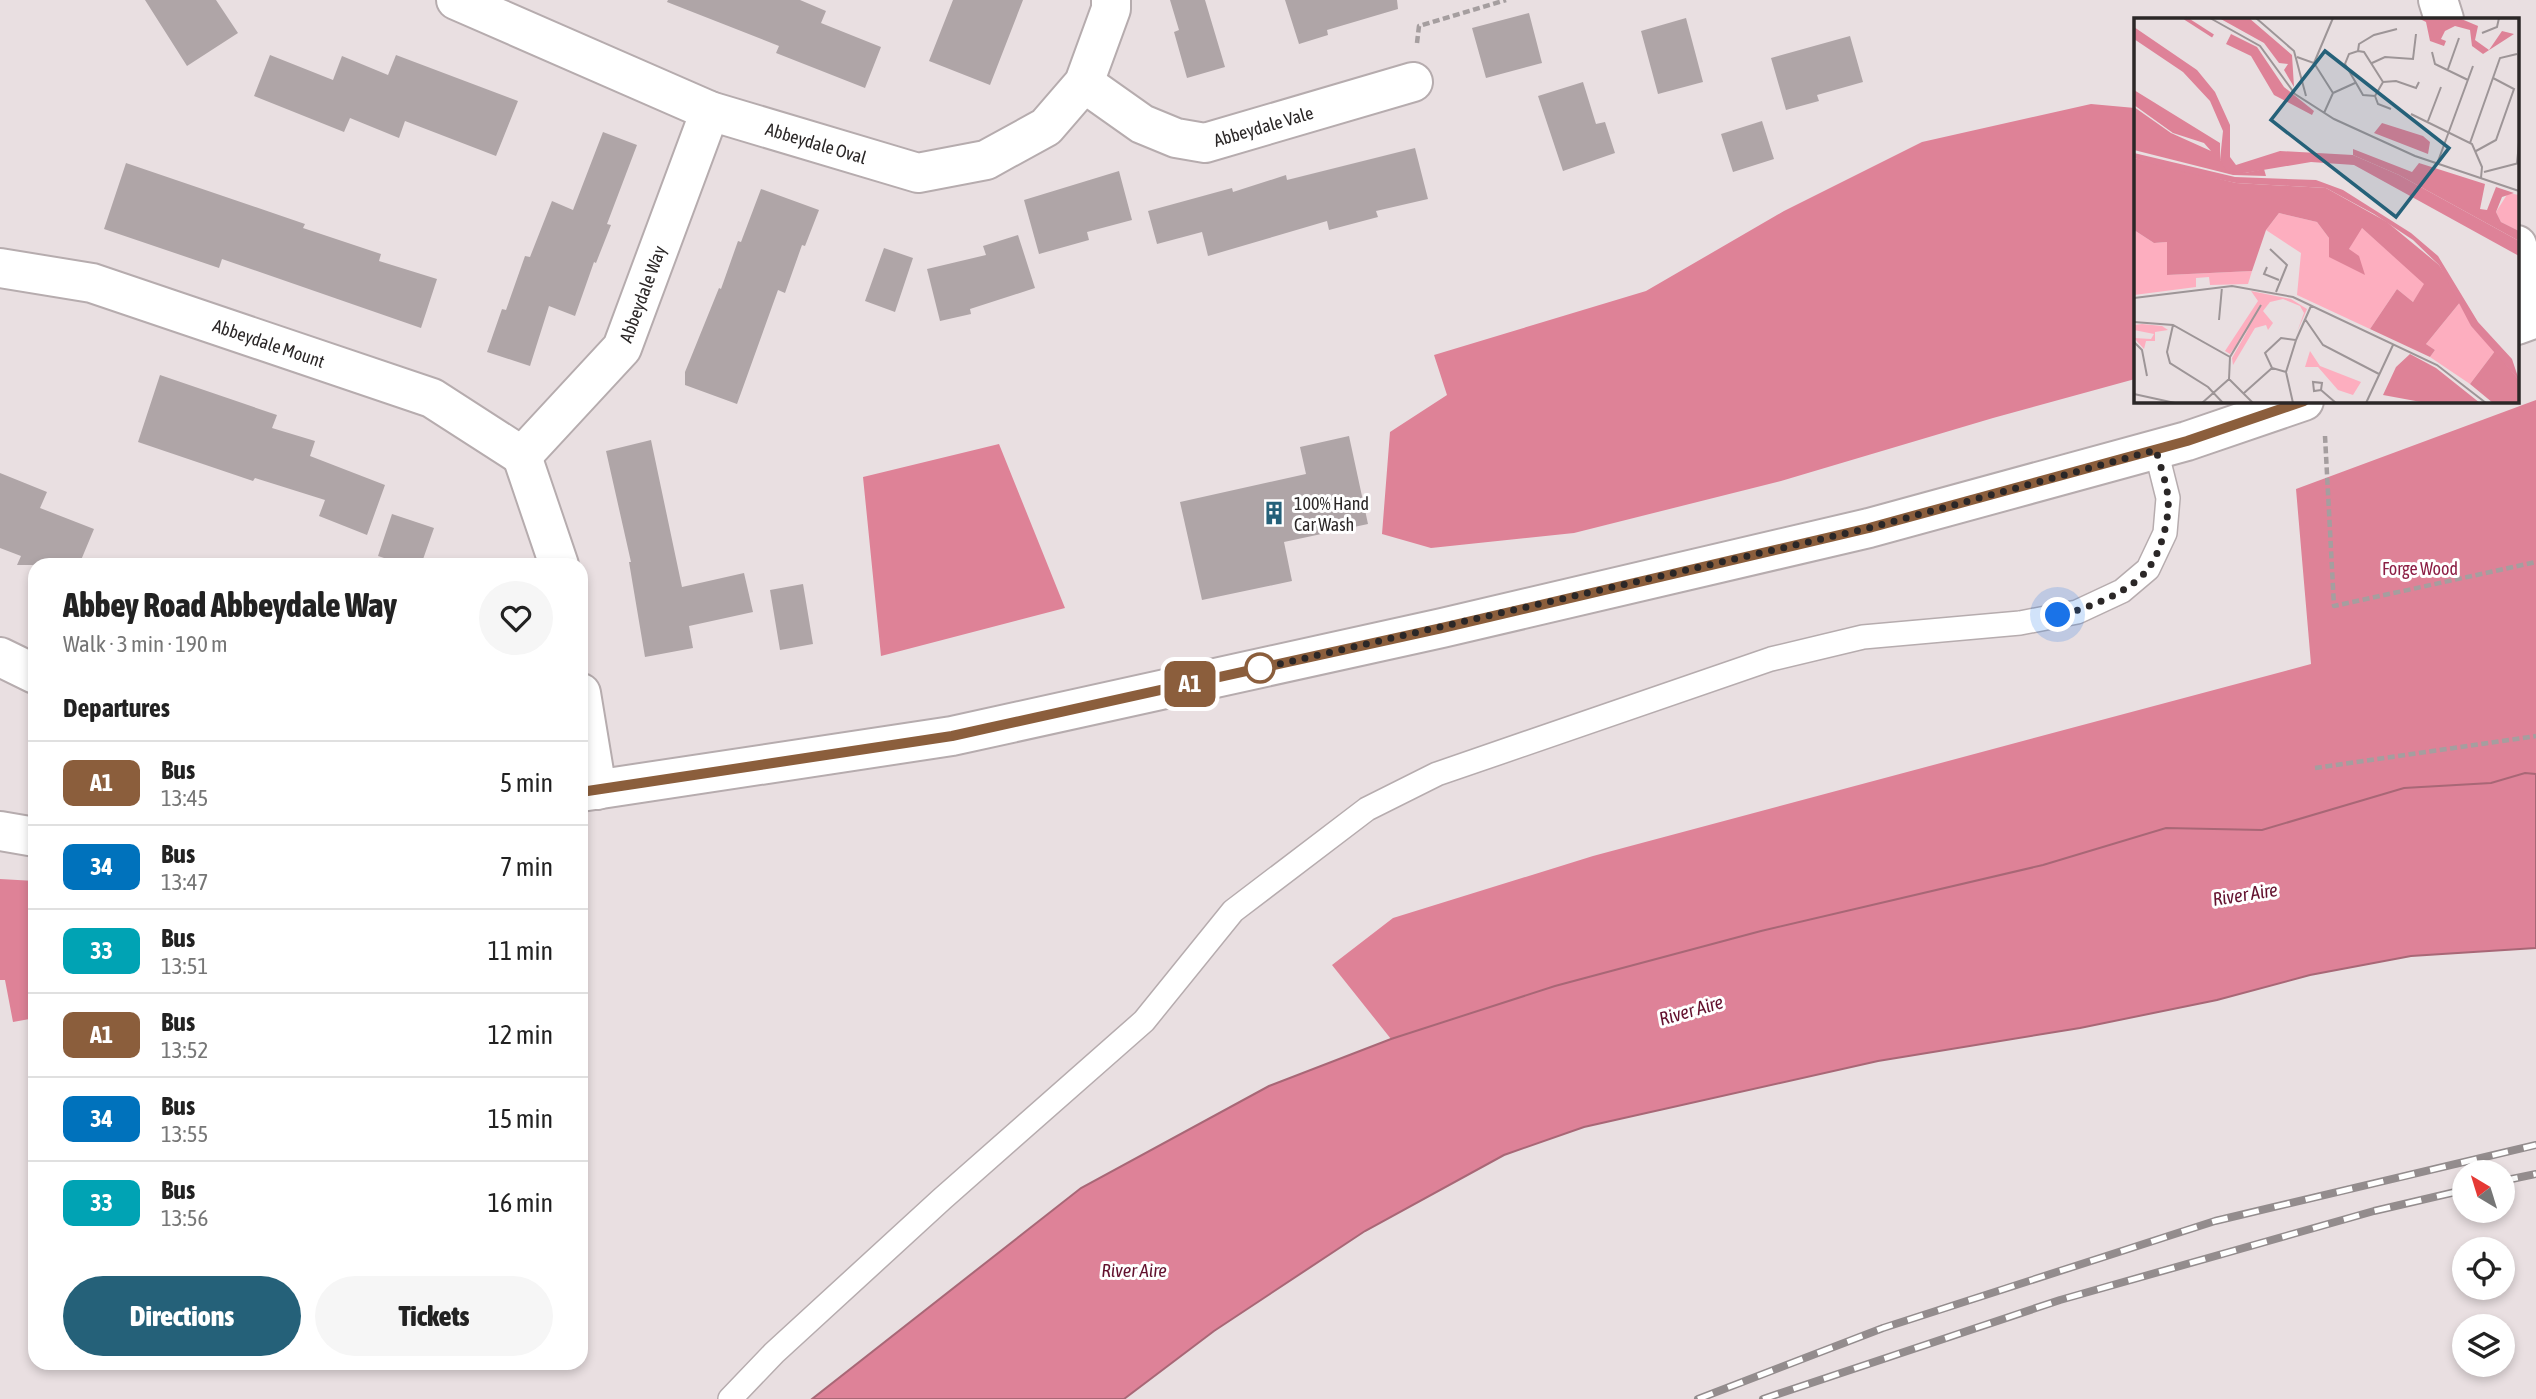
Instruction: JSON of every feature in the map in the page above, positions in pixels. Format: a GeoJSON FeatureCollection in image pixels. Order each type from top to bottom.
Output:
{"type":"FeatureCollection","features":[{"type":"Feature","properties":{"kind":"street","name":"Abbeydale Oval"},"geometry":{"type":"LineString","coordinates":[[456,0],[710,111],[918,173],[986,160],[1046,127],[1084,83],[1111,9],[1111,0]]}},
{"type":"Feature","properties":{"kind":"street"},"geometry":{"type":"LineString","coordinates":[[2438,0],[2444,18]]}},
{"type":"Feature","properties":{"kind":"street","name":"Abbeydale Vale"},"geometry":{"type":"LineString","coordinates":[[1084,83],[1142,124],[1177,138],[1205,143],[1413,82]]}},
{"type":"Feature","properties":{"kind":"street","name":"Abbeydale Way"},"geometry":{"type":"LineString","coordinates":[[522,456],[622,348],[710,111]]}},
{"type":"Feature","properties":{"kind":"street"},"geometry":{"type":"LineString","coordinates":[[2518,248],[2536,305]]}},
{"type":"Feature","properties":{"kind":"street","name":"Abbeydale Mount"},"geometry":{"type":"LineString","coordinates":[[0,268],[92,283],[432,398],[522,456]]}},
{"type":"Feature","properties":{"kind":"street"},"geometry":{"type":"LineString","coordinates":[[2518,325],[2536,318]]}},
{"type":"Feature","properties":{"kind":"street"},"geometry":{"type":"LineString","coordinates":[[589,791],[952,736],[1014,723],[1455,625],[1869,528],[2156,450],[2314,414]]}},
{"type":"Feature","properties":{"kind":"street"},"geometry":{"type":"LineString","coordinates":[[522,456],[557,558]]}},
{"type":"Feature","properties":{"kind":"street"},"geometry":{"type":"LineString","coordinates":[[0,657],[28,671]]}},
{"type":"Feature","properties":{"kind":"street"},"geometry":{"type":"LineString","coordinates":[[0,831],[28,836]]}},
{"type":"Feature","properties":{"kind":"lane"},"geometry":{"type":"LineString","coordinates":[[730,1399],[774,1353],[932,1208],[1144,1021],[1233,911],[1367,809],[1437,774],[1771,659],[1863,637],[2020,623],[2077,612],[2122,591],[2148,569],[2165,533],[2168,498],[2156,450]]}},
{"type":"Feature","properties":{"kind":"path"},"geometry":{"type":"LineString","coordinates":[[1413,82],[1419,26],[1506,0]]}},
{"type":"Feature","properties":{"kind":"path"},"geometry":{"type":"LineString","coordinates":[[2314,414],[2334,606],[2536,562]]}},
{"type":"Feature","properties":{"kind":"path"},"geometry":{"type":"LineString","coordinates":[[2315,768],[2536,736]]}},
{"type":"Feature","properties":{"kind":"green space"},"geometry":{"type":"Polygon","coordinates":[[[2091,104],[2134,108],[2134,379],[1781,481],[1574,533],[1431,548],[1382,534],[1390,432],[1447,395],[1434,355],[1646,291],[1784,211],[1922,142],[2091,104]]]}},
{"type":"Feature","properties":{"kind":"green space","name":"Forge Wood"},"geometry":{"type":"Polygon","coordinates":[[[2536,400],[2536,774],[2525,773],[2491,783],[2404,788],[2261,830],[2166,828],[2043,865],[1761,931],[1555,986],[1391,1039],[1332,965],[1393,918],[1593,856],[2311,664],[2296,489],[2536,400]]]}},
{"type":"Feature","properties":{"kind":"green space"},"geometry":{"type":"Polygon","coordinates":[[[999,444],[1065,608],[881,656],[863,477],[999,444]]]}},
{"type":"Feature","properties":{"kind":"green space"},"geometry":{"type":"Polygon","coordinates":[[[0,879],[28,881],[28,1019],[13,1022],[5,980],[0,980],[0,879]]]}},
{"type":"Feature","properties":{"kind":"water","name":"River Aire"},"geometry":{"type":"Polygon","coordinates":[[[2525,773],[2536,774],[2536,948],[2411,956],[2310,975],[2217,1000],[2080,1028],[1878,1061],[1584,1127],[1504,1155],[1365,1231],[1214,1331],[1124,1399],[812,1399],[1081,1188],[1269,1086],[1391,1039],[1555,986],[1761,931],[2043,865],[2166,828],[2262,830],[2404,788],[2491,783],[2525,773]]]}},
{"type":"Feature","properties":{"kind":"building"},"geometry":{"type":"Polygon","coordinates":[[[145,0],[216,0],[238,33],[187,66],[145,0]]]}},
{"type":"Feature","properties":{"kind":"building"},"geometry":{"type":"Polygon","coordinates":[[[800,0],[826,11],[821,23],[881,47],[865,88],[776,53],[779,46],[667,2],[800,0]]]}},
{"type":"Feature","properties":{"kind":"building"},"geometry":{"type":"Polygon","coordinates":[[[953,0],[1023,0],[990,85],[929,61],[953,0]]]}},
{"type":"Feature","properties":{"kind":"building"},"geometry":{"type":"Polygon","coordinates":[[[1170,0],[1205,0],[1225,67],[1187,78],[1174,32],[1179,30],[1170,0]]]}},
{"type":"Feature","properties":{"kind":"building"},"geometry":{"type":"Polygon","coordinates":[[[1285,0],[1397,0],[1398,9],[1327,30],[1328,35],[1299,44],[1285,0]]]}},
{"type":"Feature","properties":{"kind":"building"},"geometry":{"type":"Polygon","coordinates":[[[1529,13],[1542,63],[1486,78],[1472,28],[1529,13]]]}},
{"type":"Feature","properties":{"kind":"building"},"geometry":{"type":"Polygon","coordinates":[[[1686,18],[1703,82],[1658,94],[1641,31],[1686,18]]]}},
{"type":"Feature","properties":{"kind":"building"},"geometry":{"type":"Polygon","coordinates":[[[1850,36],[1863,82],[1817,95],[1819,101],[1786,110],[1771,58],[1850,36]]]}},
{"type":"Feature","properties":{"kind":"building"},"geometry":{"type":"Polygon","coordinates":[[[270,55],[333,80],[342,56],[388,75],[396,55],[518,101],[496,156],[405,121],[399,138],[350,118],[344,132],[254,96],[270,55]]]}},
{"type":"Feature","properties":{"kind":"building"},"geometry":{"type":"Polygon","coordinates":[[[1583,82],[1596,124],[1605,122],[1615,153],[1563,171],[1538,96],[1583,82]]]}},
{"type":"Feature","properties":{"kind":"building"},"geometry":{"type":"Polygon","coordinates":[[[1762,121],[1774,159],[1733,172],[1721,134],[1762,121]]]}},
{"type":"Feature","properties":{"kind":"building"},"geometry":{"type":"Polygon","coordinates":[[[603,132],[637,145],[607,224],[611,225],[596,263],[594,262],[575,316],[549,306],[530,366],[487,352],[502,309],[506,310],[525,256],[530,257],[552,201],[573,210],[603,132]]]}},
{"type":"Feature","properties":{"kind":"building"},"geometry":{"type":"Polygon","coordinates":[[[1415,148],[1428,199],[1376,211],[1378,217],[1329,230],[1327,221],[1208,256],[1202,232],[1157,244],[1148,211],[1232,188],[1233,192],[1286,175],[1287,180],[1415,148]]]}},
{"type":"Feature","properties":{"kind":"building"},"geometry":{"type":"Polygon","coordinates":[[[126,163],[305,224],[303,228],[381,254],[379,261],[437,279],[421,328],[222,259],[219,268],[104,229],[126,163]]]}},
{"type":"Feature","properties":{"kind":"building"},"geometry":{"type":"Polygon","coordinates":[[[1119,171],[1132,220],[1087,232],[1089,240],[1039,254],[1024,200],[1119,171]]]}},
{"type":"Feature","properties":{"kind":"building"},"geometry":{"type":"Polygon","coordinates":[[[761,189],[819,210],[805,246],[802,245],[785,293],[778,290],[737,404],[685,385],[685,372],[761,189]]]}},
{"type":"Feature","properties":{"kind":"building"},"geometry":{"type":"Polygon","coordinates":[[[1018,235],[1035,288],[970,309],[971,314],[940,321],[927,269],[986,255],[983,246],[1018,235]]]}},
{"type":"Feature","properties":{"kind":"building"},"geometry":{"type":"Polygon","coordinates":[[[884,248],[913,258],[895,312],[865,301],[884,248]]]}},
{"type":"Feature","properties":{"kind":"building"},"geometry":{"type":"Polygon","coordinates":[[[160,375],[277,415],[272,428],[315,441],[310,456],[385,485],[367,535],[319,516],[325,500],[255,478],[253,481],[138,442],[160,375]]]}},
{"type":"Feature","properties":{"kind":"building","name":"100% Hand Car Wash"},"geometry":{"type":"Polygon","coordinates":[[[1349,436],[1368,524],[1284,542],[1292,581],[1202,600],[1180,502],[1306,474],[1300,447],[1349,436]]]}},
{"type":"Feature","properties":{"kind":"building"},"geometry":{"type":"Polygon","coordinates":[[[651,440],[682,587],[744,573],[753,612],[689,626],[693,648],[645,657],[631,562],[606,451],[651,440]]]}},
{"type":"Feature","properties":{"kind":"building"},"geometry":{"type":"Polygon","coordinates":[[[0,473],[47,492],[40,508],[94,529],[82,558],[28,558],[28,565],[17,565],[21,556],[0,548],[0,473]]]}},
{"type":"Feature","properties":{"kind":"building"},"geometry":{"type":"Polygon","coordinates":[[[392,514],[434,528],[423,558],[378,556],[392,514]]]}},
{"type":"Feature","properties":{"kind":"building"},"geometry":{"type":"Polygon","coordinates":[[[803,584],[813,644],[780,650],[770,590],[803,584]]]}},
{"type":"Feature","properties":{"kind":"railway"},"geometry":{"type":"LineString","coordinates":[[1698,1399],[1883,1328],[2215,1221],[2536,1145]]}},
{"type":"Feature","properties":{"kind":"railway"},"geometry":{"type":"LineString","coordinates":[[2515,1178],[2536,1174]]}},
{"type":"Feature","properties":{"kind":"railway"},"geometry":{"type":"LineString","coordinates":[[1763,1399],[2060,1300],[2374,1211],[2452,1193]]}},
{"type":"Feature","properties":{"kind":"bus line","name":"A1"},"geometry":{"type":"LineString","coordinates":[[588,791],[952,736],[1442,628],[1869,528],[2187,441],[2301,402]]}},
{"type":"Feature","properties":{"kind":"place","name":"100% Hand Car Wash"},"geometry":{"type":"Point","coordinates":[1274,513]}},
{"type":"Feature","properties":{"kind":"route"},"geometry":{"type":"LineString","coordinates":[[1260,668],[1258,669],[1869,528],[2156,450],[2168,498],[2165,533],[2148,569],[2122,591],[2077,612],[2058,615]]}}]}
